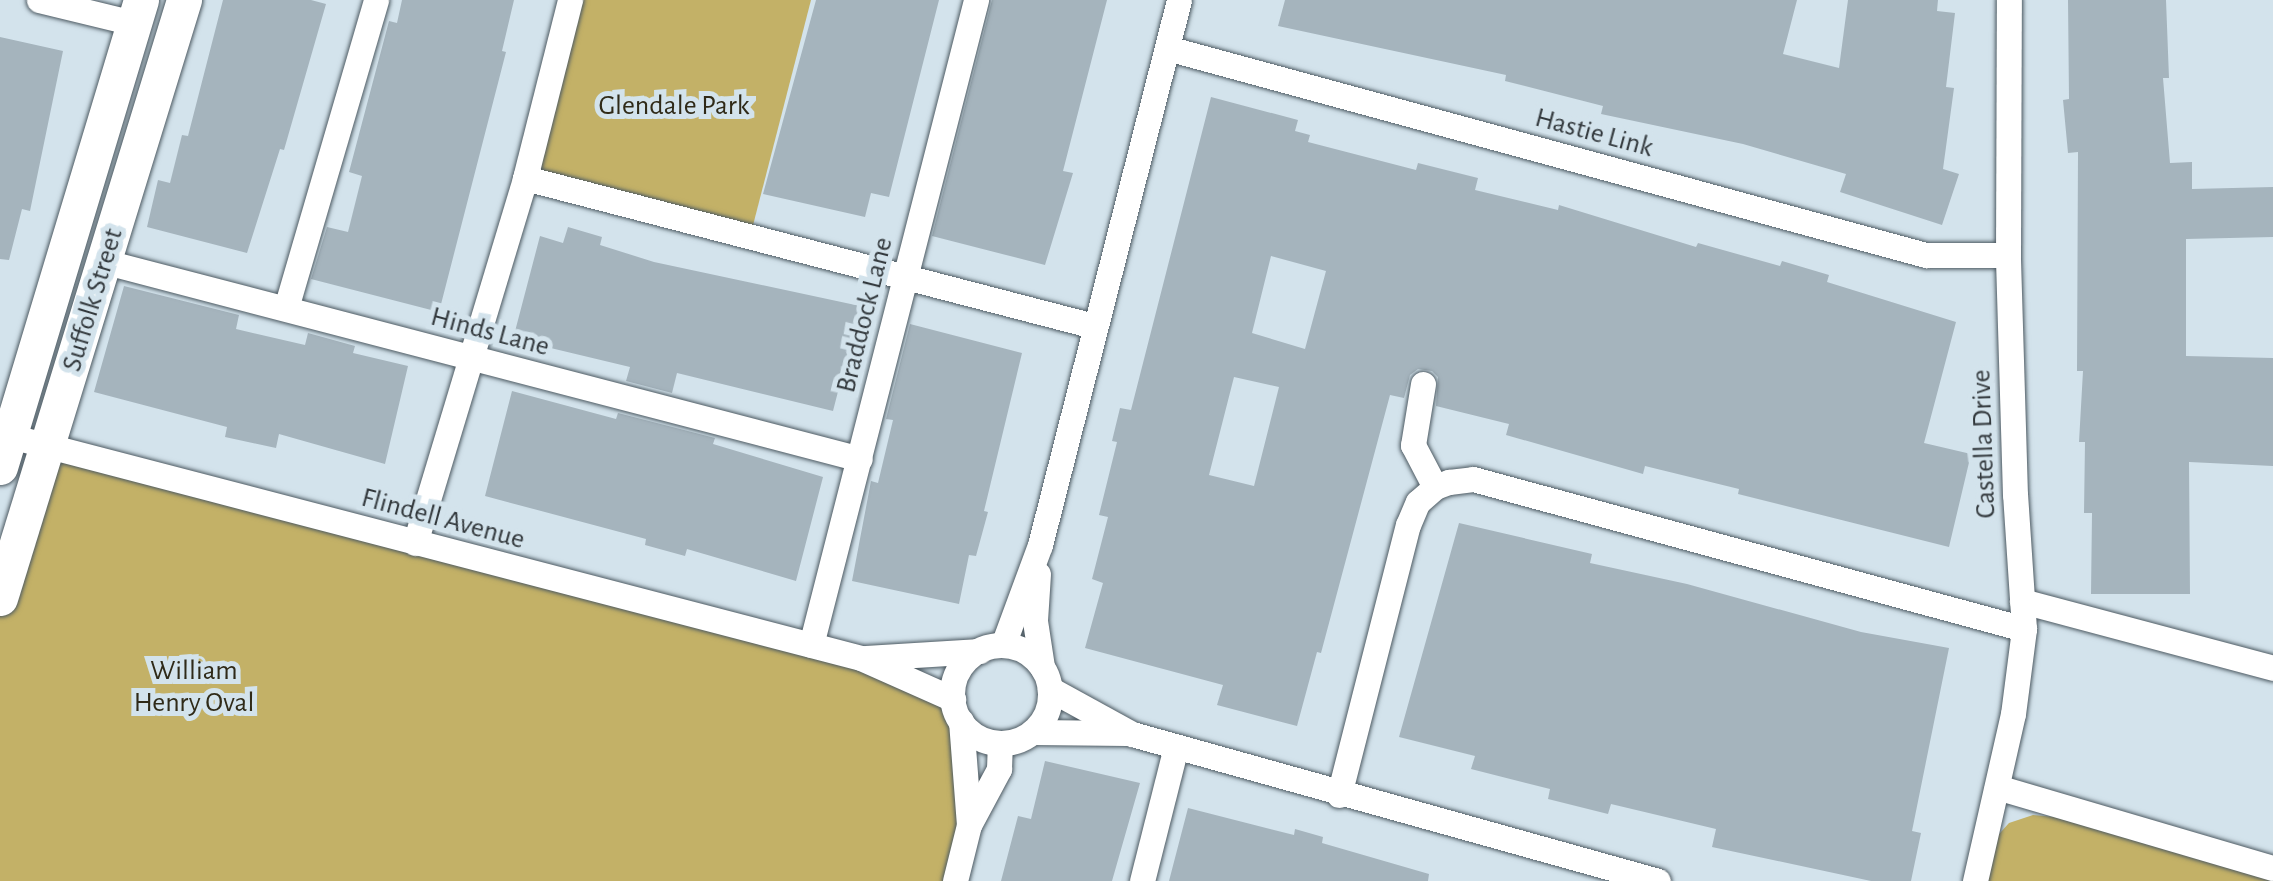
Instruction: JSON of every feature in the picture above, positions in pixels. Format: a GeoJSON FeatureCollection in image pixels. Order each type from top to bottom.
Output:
{"type":"FeatureCollection","features":[{"type":"Feature","properties":{"kind":"street"},"geometry":{"type":"LineString","coordinates":[[40,0],[137,12]]}},
{"type":"Feature","properties":{"kind":"street","name":"Suffolk Street"},"geometry":{"type":"LineString","coordinates":[[0,598],[184,0]]}},
{"type":"Feature","properties":{"kind":"street"},"geometry":{"type":"LineString","coordinates":[[286,308],[376,0]]}},
{"type":"Feature","properties":{"kind":"street"},"geometry":{"type":"LineString","coordinates":[[415,543],[525,178],[570,0]]}},
{"type":"Feature","properties":{"kind":"street","name":"Braddock Lane"},"geometry":{"type":"LineString","coordinates":[[812,646],[976,0]]}},
{"type":"Feature","properties":{"kind":"street"},"geometry":{"type":"LineString","coordinates":[[1033,732],[1047,712],[1046,678],[1034,621],[1040,544],[1180,0]]}},
{"type":"Feature","properties":{"kind":"street","name":"Castella Drive"},"geometry":{"type":"LineString","coordinates":[[1975,881],[2014,714],[2024,629],[2008,255],[2009,0]]}},
{"type":"Feature","properties":{"kind":"street","name":"Suffolk Street"},"geometry":{"type":"LineString","coordinates":[[5,452],[137,12]]}},
{"type":"Feature","properties":{"kind":"street","name":"Hastie Link"},"geometry":{"type":"LineString","coordinates":[[1167,48],[1926,255],[2008,255]]}},
{"type":"Feature","properties":{"kind":"street"},"geometry":{"type":"LineString","coordinates":[[525,178],[1094,326]]}},
{"type":"Feature","properties":{"kind":"street","name":"Hinds Lane"},"geometry":{"type":"LineString","coordinates":[[106,262],[860,458]]}},
{"type":"Feature","properties":{"kind":"street"},"geometry":{"type":"LineString","coordinates":[[1423,384],[1413,444],[1435,487]]}},
{"type":"Feature","properties":{"kind":"street","name":"Flindell Avenue"},"geometry":{"type":"LineString","coordinates":[[5,452],[46,446],[861,658],[957,710]]}},
{"type":"Feature","properties":{"kind":"street"},"geometry":{"type":"LineString","coordinates":[[1339,795],[1408,525],[1418,502],[1435,487],[1473,479],[2024,629]]}},
{"type":"Feature","properties":{"kind":"street"},"geometry":{"type":"LineString","coordinates":[[970,824],[956,676],[991,648],[1040,544]]}},
{"type":"Feature","properties":{"kind":"street"},"geometry":{"type":"LineString","coordinates":[[2022,602],[2273,668]]}},
{"type":"Feature","properties":{"kind":"street"},"geometry":{"type":"LineString","coordinates":[[991,648],[1025,651],[1046,678],[1132,734]]}},
{"type":"Feature","properties":{"kind":"street","name":"Flindell Avenue"},"geometry":{"type":"LineString","coordinates":[[861,658],[991,648]]}},
{"type":"Feature","properties":{"kind":"street"},"geometry":{"type":"LineString","coordinates":[[957,710],[978,737],[1000,743],[1033,732],[1132,734],[1339,795],[1658,881]]}},
{"type":"Feature","properties":{"kind":"street"},"geometry":{"type":"LineString","coordinates":[[955,881],[970,824],[999,769],[1000,743]]}},
{"type":"Feature","properties":{"kind":"street"},"geometry":{"type":"LineString","coordinates":[[1142,881],[1176,747]]}},
{"type":"Feature","properties":{"kind":"street"},"geometry":{"type":"LineString","coordinates":[[1997,786],[2273,868]]}},
{"type":"Feature","properties":{"kind":"green space","name":"Glendale Park"},"geometry":{"type":"Polygon","coordinates":[[[570,0],[811,0],[750,237],[525,178],[570,0]]]}},
{"type":"Feature","properties":{"kind":"green space","name":"William Henry Oval"},"geometry":{"type":"Polygon","coordinates":[[[47,446],[861,658],[953,699],[961,721],[955,881],[0,881],[0,598],[47,446]]]}},
{"type":"Feature","properties":{"kind":"green space"},"geometry":{"type":"Polygon","coordinates":[[[2033,815],[2055,817],[2273,876],[2273,881],[1983,881],[1992,842],[2009,823],[2033,815]]]}},
{"type":"Feature","properties":{"kind":"building"},"geometry":{"type":"Polygon","coordinates":[[[223,0],[311,0],[326,4],[284,150],[280,149],[247,253],[147,227],[158,180],[170,183],[182,135],[188,136],[223,0]]]}},
{"type":"Feature","properties":{"kind":"building"},"geometry":{"type":"Polygon","coordinates":[[[402,0],[514,0],[502,51],[506,52],[439,312],[311,279],[327,227],[348,232],[362,176],[349,172],[389,21],[397,23],[402,0]]]}},
{"type":"Feature","properties":{"kind":"building"},"geometry":{"type":"Polygon","coordinates":[[[816,0],[939,0],[889,197],[871,193],[865,217],[763,194],[816,0]]]}},
{"type":"Feature","properties":{"kind":"building"},"geometry":{"type":"Polygon","coordinates":[[[992,0],[1107,0],[1063,171],[1073,173],[1045,265],[932,236],[992,0]]]}},
{"type":"Feature","properties":{"kind":"building"},"geometry":{"type":"Polygon","coordinates":[[[1285,0],[1797,0],[1783,54],[1839,68],[1848,0],[1938,0],[1937,11],[1955,13],[1946,87],[1954,88],[1943,169],[1959,174],[1942,225],[1840,192],[1846,174],[1743,144],[1601,114],[1603,106],[1505,81],[1506,75],[1278,26],[1285,0]]]}},
{"type":"Feature","properties":{"kind":"building"},"geometry":{"type":"Polygon","coordinates":[[[2068,0],[2166,0],[2169,78],[2163,78],[2170,163],[2192,162],[2192,189],[2273,187],[2273,237],[2186,239],[2186,356],[2273,358],[2273,466],[2189,462],[2190,594],[2091,594],[2092,513],[2084,513],[2085,442],[2079,442],[2083,371],[2077,371],[2078,152],[2068,153],[2063,100],[2069,99],[2068,0]]]}},
{"type":"Feature","properties":{"kind":"building"},"geometry":{"type":"Polygon","coordinates":[[[0,37],[63,51],[30,211],[22,209],[9,260],[0,259],[0,37]]]}},
{"type":"Feature","properties":{"kind":"building"},"geometry":{"type":"Polygon","coordinates":[[[1211,97],[1298,120],[1295,131],[1310,135],[1308,142],[1416,170],[1418,163],[1478,178],[1475,190],[1558,210],[1559,205],[1696,247],[1698,243],[1780,266],[1782,261],[1829,275],[1827,282],[1956,322],[1924,443],[1971,454],[1949,547],[1738,494],[1739,489],[1645,466],[1643,474],[1506,435],[1509,424],[1436,406],[1438,377],[1432,371],[1418,369],[1410,375],[1404,398],[1390,395],[1321,653],[1317,652],[1297,726],[1217,705],[1223,685],[1085,648],[1103,583],[1092,579],[1108,517],[1099,515],[1117,442],[1112,441],[1120,408],[1131,410],[1211,97]],[[1271,256],[1252,333],[1305,349],[1326,271],[1271,256]],[[1234,377],[1209,475],[1254,486],[1279,387],[1234,377]]]}},
{"type":"Feature","properties":{"kind":"building"},"geometry":{"type":"Polygon","coordinates":[[[568,227],[602,237],[600,245],[654,262],[860,306],[833,411],[677,373],[672,393],[626,381],[630,367],[513,339],[540,236],[563,243],[568,227]]]}},
{"type":"Feature","properties":{"kind":"building"},"geometry":{"type":"Polygon","coordinates":[[[124,286],[239,315],[236,329],[305,345],[308,333],[355,346],[353,353],[408,366],[385,464],[279,434],[276,448],[225,437],[227,427],[94,392],[124,286]]]}},
{"type":"Feature","properties":{"kind":"building"},"geometry":{"type":"Polygon","coordinates":[[[910,324],[1022,353],[984,511],[988,512],[976,556],[969,555],[959,604],[852,581],[871,481],[878,483],[893,420],[886,419],[910,324]]]}},
{"type":"Feature","properties":{"kind":"building"},"geometry":{"type":"Polygon","coordinates":[[[512,391],[616,419],[618,413],[715,438],[713,444],[823,477],[796,581],[687,549],[685,556],[645,545],[646,539],[485,496],[512,391]]]}},
{"type":"Feature","properties":{"kind":"building"},"geometry":{"type":"Polygon","coordinates":[[[1459,523],[1592,554],[1590,563],[1687,584],[1861,632],[1949,648],[1912,831],[1921,833],[1911,881],[1871,881],[1712,847],[1716,829],[1611,804],[1608,814],[1548,799],[1550,789],[1471,769],[1475,756],[1399,737],[1459,523]]]}},
{"type":"Feature","properties":{"kind":"building"},"geometry":{"type":"Polygon","coordinates":[[[1045,761],[1140,783],[1112,881],[1001,881],[1018,816],[1031,819],[1045,761]]]}},
{"type":"Feature","properties":{"kind":"building"},"geometry":{"type":"Polygon","coordinates":[[[1188,808],[1294,835],[1295,829],[1323,837],[1322,843],[1429,874],[1428,881],[1169,881],[1188,808]]]}}]}
